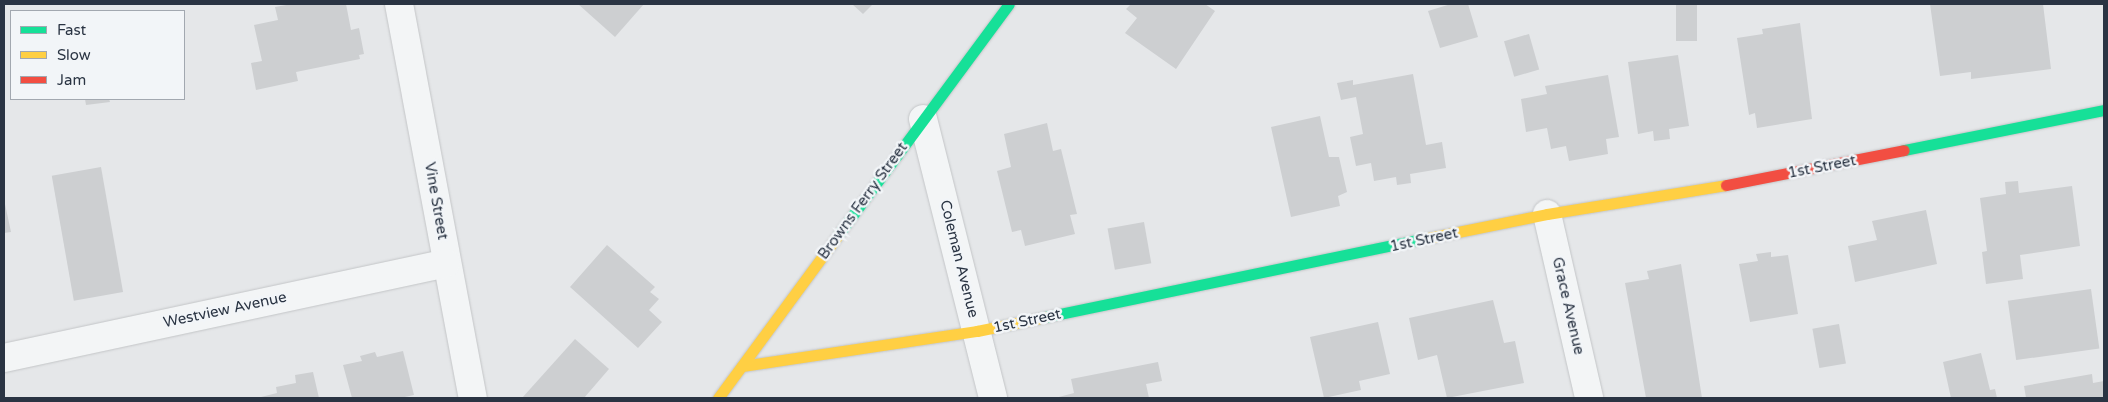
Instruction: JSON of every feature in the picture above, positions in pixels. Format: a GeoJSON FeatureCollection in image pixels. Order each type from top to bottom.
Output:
{"type":"FeatureCollection","features":[{"type":"Feature","properties":{"kind":"street","name":"Vine Street"},"geometry":{"type":"LineString","coordinates":[[399,4],[446,263],[473,398]]}},
{"type":"Feature","properties":{"kind":"street","name":"Browns Ferry Street"},"geometry":{"type":"LineString","coordinates":[[718,398],[1009,4]]}},
{"type":"Feature","properties":{"kind":"street","name":"1st Street"},"geometry":{"type":"LineString","coordinates":[[742,366],[977,331],[1547,214],[1772,177],[2104,110]]}},
{"type":"Feature","properties":{"kind":"street","name":"Coleman Avenue"},"geometry":{"type":"LineString","coordinates":[[924,119],[993,398]]}},
{"type":"Feature","properties":{"kind":"street","name":"Grace Avenue"},"geometry":{"type":"LineString","coordinates":[[1547,214],[1589,398]]}},
{"type":"Feature","properties":{"kind":"street","name":"Westview Avenue"},"geometry":{"type":"LineString","coordinates":[[4,358],[446,263]]}},
{"type":"Feature","properties":{"kind":"building"},"geometry":{"type":"Polygon","coordinates":[[[292,4],[346,4],[351,30],[359,28],[364,54],[359,55],[360,59],[296,72],[298,81],[256,90],[251,63],[262,61],[254,25],[278,20],[275,7],[292,4]]]}},
{"type":"Feature","properties":{"kind":"building"},"geometry":{"type":"Polygon","coordinates":[[[578,4],[644,4],[615,37],[578,4]]]}},
{"type":"Feature","properties":{"kind":"building"},"geometry":{"type":"Polygon","coordinates":[[[852,4],[873,4],[863,14],[852,4]]]}},
{"type":"Feature","properties":{"kind":"building"},"geometry":{"type":"Polygon","coordinates":[[[1131,4],[1205,4],[1215,11],[1176,69],[1125,33],[1137,18],[1126,9],[1131,4]]]}},
{"type":"Feature","properties":{"kind":"building"},"geometry":{"type":"Polygon","coordinates":[[[1451,4],[1468,4],[1478,37],[1440,48],[1428,11],[1451,4]]]}},
{"type":"Feature","properties":{"kind":"building"},"geometry":{"type":"Polygon","coordinates":[[[1676,4],[1697,4],[1697,41],[1676,41],[1676,4]]]}},
{"type":"Feature","properties":{"kind":"building"},"geometry":{"type":"Polygon","coordinates":[[[1930,4],[2043,4],[2051,69],[1971,79],[1971,72],[1940,76],[1930,4]]]}},
{"type":"Feature","properties":{"kind":"building"},"geometry":{"type":"Polygon","coordinates":[[[1800,23],[1812,119],[1757,128],[1755,113],[1749,115],[1737,38],[1763,34],[1762,29],[1800,23]]]}},
{"type":"Feature","properties":{"kind":"building"},"geometry":{"type":"Polygon","coordinates":[[[1529,34],[1539,70],[1514,77],[1504,41],[1529,34]]]}},
{"type":"Feature","properties":{"kind":"building"},"geometry":{"type":"Polygon","coordinates":[[[1678,55],[1689,126],[1669,129],[1670,139],[1654,141],[1653,131],[1638,134],[1628,62],[1678,55]]]}},
{"type":"Feature","properties":{"kind":"building"},"geometry":{"type":"Polygon","coordinates":[[[1413,74],[1426,145],[1442,142],[1446,168],[1410,174],[1411,183],[1397,185],[1396,177],[1374,181],[1371,163],[1356,166],[1350,137],[1363,134],[1356,97],[1341,100],[1337,83],[1353,80],[1353,85],[1413,74]]]}},
{"type":"Feature","properties":{"kind":"building"},"geometry":{"type":"Polygon","coordinates":[[[1608,75],[1619,137],[1606,139],[1608,154],[1569,161],[1566,146],[1551,149],[1547,128],[1526,132],[1521,99],[1547,94],[1545,86],[1608,75]]]}},
{"type":"Feature","properties":{"kind":"building"},"geometry":{"type":"Polygon","coordinates":[[[85,100],[109,100],[110,102],[86,105],[85,100]]]}},
{"type":"Feature","properties":{"kind":"building"},"geometry":{"type":"Polygon","coordinates":[[[1320,116],[1329,157],[1339,157],[1347,192],[1338,196],[1340,206],[1291,217],[1271,127],[1320,116]]]}},
{"type":"Feature","properties":{"kind":"building"},"geometry":{"type":"Polygon","coordinates":[[[1047,123],[1053,151],[1061,149],[1077,214],[1070,215],[1075,234],[1025,246],[1021,230],[1012,232],[997,171],[1011,167],[1004,134],[1047,123]]]}},
{"type":"Feature","properties":{"kind":"building"},"geometry":{"type":"Polygon","coordinates":[[[101,167],[123,292],[74,301],[52,176],[101,167]]]}},
{"type":"Feature","properties":{"kind":"building"},"geometry":{"type":"Polygon","coordinates":[[[2018,181],[2019,193],[2072,186],[2080,246],[2020,255],[2023,279],[1986,284],[1982,252],[1987,251],[1980,198],[2006,194],[2005,182],[2018,181]]]}},
{"type":"Feature","properties":{"kind":"building"},"geometry":{"type":"Polygon","coordinates":[[[4,205],[11,232],[4,233],[4,205]]]}},
{"type":"Feature","properties":{"kind":"building"},"geometry":{"type":"Polygon","coordinates":[[[1926,210],[1937,264],[1855,282],[1848,246],[1877,240],[1872,221],[1926,210]]]}},
{"type":"Feature","properties":{"kind":"building"},"geometry":{"type":"Polygon","coordinates":[[[1144,222],[1151,263],[1115,270],[1108,228],[1144,222]]]}},
{"type":"Feature","properties":{"kind":"building"},"geometry":{"type":"Polygon","coordinates":[[[607,245],[655,287],[650,292],[659,299],[649,310],[662,322],[638,348],[570,287],[607,245]]]}},
{"type":"Feature","properties":{"kind":"building"},"geometry":{"type":"Polygon","coordinates":[[[1771,252],[1771,257],[1788,255],[1798,314],[1750,322],[1739,264],[1758,261],[1756,254],[1771,252]]]}},
{"type":"Feature","properties":{"kind":"building"},"geometry":{"type":"Polygon","coordinates":[[[1681,264],[1702,398],[1646,398],[1625,283],[1649,279],[1647,271],[1681,264]]]}},
{"type":"Feature","properties":{"kind":"building"},"geometry":{"type":"Polygon","coordinates":[[[2091,289],[2099,348],[2016,360],[2008,301],[2091,289]]]}},
{"type":"Feature","properties":{"kind":"building"},"geometry":{"type":"Polygon","coordinates":[[[1493,300],[1504,343],[1515,341],[1524,383],[1447,398],[1437,355],[1418,360],[1409,318],[1493,300]]]}},
{"type":"Feature","properties":{"kind":"building"},"geometry":{"type":"Polygon","coordinates":[[[1378,322],[1390,374],[1359,381],[1361,390],[1324,398],[1310,337],[1378,322]]]}},
{"type":"Feature","properties":{"kind":"building"},"geometry":{"type":"Polygon","coordinates":[[[1839,324],[1846,363],[1819,368],[1812,329],[1839,324]]]}},
{"type":"Feature","properties":{"kind":"building"},"geometry":{"type":"Polygon","coordinates":[[[575,339],[609,369],[584,398],[522,398],[575,339]]]}},
{"type":"Feature","properties":{"kind":"building"},"geometry":{"type":"Polygon","coordinates":[[[403,351],[414,395],[400,398],[352,398],[343,365],[362,361],[360,356],[375,352],[377,357],[403,351]]]}},
{"type":"Feature","properties":{"kind":"building"},"geometry":{"type":"Polygon","coordinates":[[[1981,353],[1990,390],[1995,389],[1997,398],[1951,398],[1943,362],[1981,353]]]}},
{"type":"Feature","properties":{"kind":"building"},"geometry":{"type":"Polygon","coordinates":[[[1158,362],[1162,381],[1146,384],[1149,398],[1055,398],[1074,393],[1071,379],[1158,362]]]}},
{"type":"Feature","properties":{"kind":"building"},"geometry":{"type":"Polygon","coordinates":[[[313,372],[319,398],[257,398],[277,393],[276,387],[296,383],[295,375],[313,372]]]}},
{"type":"Feature","properties":{"kind":"building"},"geometry":{"type":"Polygon","coordinates":[[[2092,374],[2093,383],[2104,381],[2104,398],[2026,398],[2024,386],[2092,374]]]}},
{"type":"Feature","properties":{"kind":"traffic: fast"},"geometry":{"type":"LineString","coordinates":[[838,235],[1009,4]]}},
{"type":"Feature","properties":{"kind":"traffic: fast"},"geometry":{"type":"LineString","coordinates":[[1904,150],[2104,110]]}},
{"type":"Feature","properties":{"kind":"traffic: fast"},"geometry":{"type":"LineString","coordinates":[[1045,317],[1423,239]]}},
{"type":"Feature","properties":{"kind":"traffic: slow"},"geometry":{"type":"LineString","coordinates":[[1423,239],[1547,214],[1726,185]]}},
{"type":"Feature","properties":{"kind":"traffic: slow"},"geometry":{"type":"LineString","coordinates":[[718,398],[838,235]]}},
{"type":"Feature","properties":{"kind":"traffic: slow"},"geometry":{"type":"LineString","coordinates":[[742,366],[977,331],[1045,317]]}},
{"type":"Feature","properties":{"kind":"traffic: jam"},"geometry":{"type":"LineString","coordinates":[[1726,185],[1904,150]]}}]}
